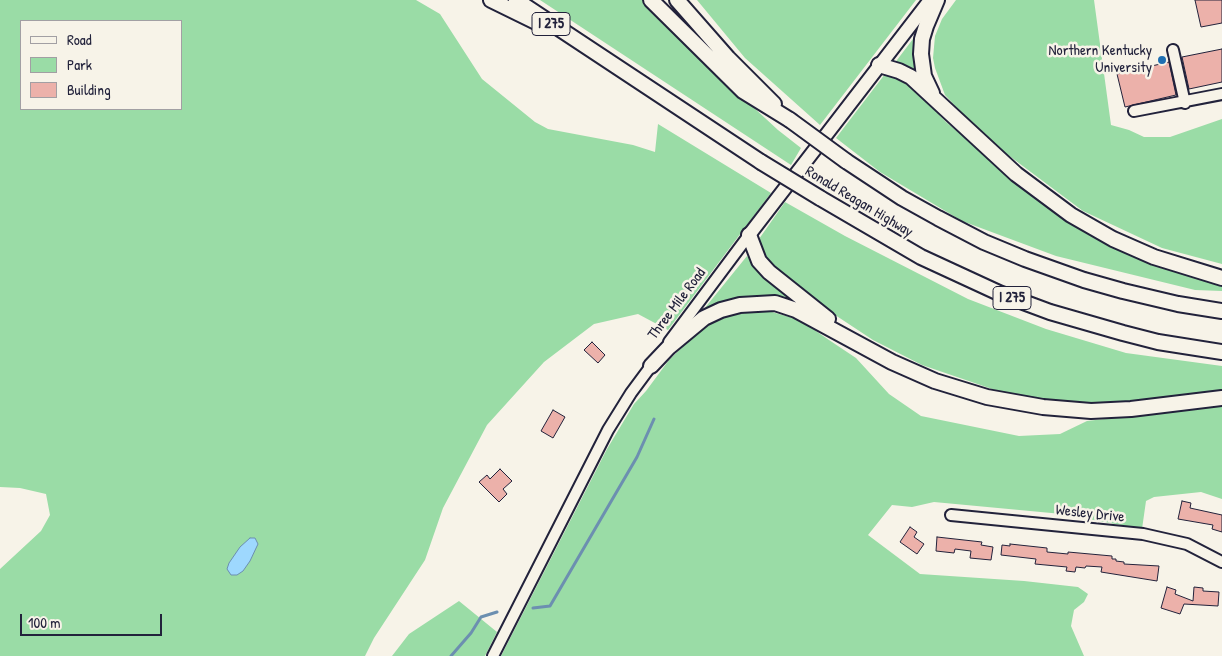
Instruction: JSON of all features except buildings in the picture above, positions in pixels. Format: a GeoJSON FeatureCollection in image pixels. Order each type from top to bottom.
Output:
{"type":"FeatureCollection","features":[{"type":"Feature","properties":{"kind":"highway"},"geometry":{"type":"LineString","coordinates":[[491,0],[587,47]]}},
{"type":"Feature","properties":{"kind":"highway","name":"Ronald Reagan Highway"},"geometry":{"type":"LineString","coordinates":[[516,0],[761,162],[921,257],[999,294],[1050,312],[1158,342],[1222,352]]}},
{"type":"Feature","properties":{"kind":"highway"},"geometry":{"type":"LineString","coordinates":[[652,0],[743,91],[790,120]]}},
{"type":"Feature","properties":{"kind":"highway"},"geometry":{"type":"LineString","coordinates":[[677,0],[728,58],[790,120]]}},
{"type":"Feature","properties":{"kind":"highway"},"geometry":{"type":"LineString","coordinates":[[934,98],[924,76],[921,54],[922,39],[937,0]]}},
{"type":"Feature","properties":{"kind":"highway"},"geometry":{"type":"LineString","coordinates":[[879,65],[899,70],[911,77],[1016,174],[1071,215],[1113,239],[1154,257],[1222,278]]}},
{"type":"Feature","properties":{"kind":"highway","name":"Ronald Reagan Highway"},"geometry":{"type":"LineString","coordinates":[[790,120],[846,161],[902,198],[984,242],[1024,259],[1084,280],[1178,304],[1222,311]]}},
{"type":"Feature","properties":{"kind":"highway"},"geometry":{"type":"LineString","coordinates":[[749,235],[758,261],[853,340]]}},
{"type":"Feature","properties":{"kind":"highway"},"geometry":{"type":"LineString","coordinates":[[650,366],[669,347],[704,318],[740,304],[766,303],[796,310],[892,362],[935,381],[987,397],[1043,407],[1091,411],[1222,398]]}},
{"type":"Feature","properties":{"kind":"main road","name":"Three Mile Road"},"geometry":{"type":"LineString","coordinates":[[749,235],[930,0]]}},
{"type":"Feature","properties":{"kind":"street"},"geometry":{"type":"LineString","coordinates":[[1173,50],[1185,103]]}},
{"type":"Feature","properties":{"kind":"street"},"geometry":{"type":"LineString","coordinates":[[1134,112],[1222,94]]}},
{"type":"Feature","properties":{"kind":"street","name":"Three Mile Road"},"geometry":{"type":"LineString","coordinates":[[493,656],[608,430],[650,366],[749,235]]}},
{"type":"Feature","properties":{"kind":"street","name":"Wesley Drive"},"geometry":{"type":"LineString","coordinates":[[951,515],[1143,534],[1194,546],[1222,562]]}},
{"type":"Feature","properties":{"kind":"green space"},"geometry":{"type":"Polygon","coordinates":[[[0,0],[416,0],[440,14],[482,79],[535,122],[548,129],[633,145],[655,152],[658,124],[771,193],[668,330],[638,314],[594,324],[544,362],[487,425],[443,508],[425,560],[374,638],[365,656],[0,656],[0,569],[41,531],[50,515],[46,494],[20,488],[0,487],[0,0]]]}},
{"type":"Feature","properties":{"kind":"green space"},"geometry":{"type":"Polygon","coordinates":[[[540,0],[643,0],[662,23],[778,130],[801,148],[791,165],[540,0]]]}},
{"type":"Feature","properties":{"kind":"green space"},"geometry":{"type":"Polygon","coordinates":[[[697,0],[916,0],[820,125],[745,58],[697,0]]]}},
{"type":"Feature","properties":{"kind":"green space"},"geometry":{"type":"Polygon","coordinates":[[[956,0],[1094,0],[1111,125],[1144,137],[1170,137],[1222,119],[1222,264],[1162,248],[1083,211],[984,137],[945,95],[935,68],[933,58],[935,36],[942,19],[956,0]]]}},
{"type":"Feature","properties":{"kind":"green space"},"geometry":{"type":"Polygon","coordinates":[[[919,31],[920,78],[894,64],[919,31]]]}},
{"type":"Feature","properties":{"kind":"green space"},"geometry":{"type":"Polygon","coordinates":[[[885,74],[909,84],[946,122],[1049,207],[1111,245],[1222,285],[1222,291],[1195,290],[1056,256],[962,221],[880,172],[836,138],[885,74]]]}},
{"type":"Feature","properties":{"kind":"green space"},"geometry":{"type":"Polygon","coordinates":[[[785,202],[845,236],[968,299],[1046,329],[1126,353],[1222,366],[1222,392],[1129,403],[1090,404],[1046,401],[995,390],[922,365],[873,340],[826,309],[769,265],[759,250],[759,239],[785,202]]]}},
{"type":"Feature","properties":{"kind":"green space"},"geometry":{"type":"Polygon","coordinates":[[[747,256],[762,274],[804,308],[767,298],[752,297],[738,299],[704,312],[704,309],[747,256]]]}},
{"type":"Feature","properties":{"kind":"green space"},"geometry":{"type":"Polygon","coordinates":[[[765,310],[800,320],[856,358],[889,394],[921,416],[1019,436],[1060,434],[1087,421],[1222,405],[1222,499],[1201,492],[1154,497],[1146,501],[1142,529],[1062,514],[934,502],[912,507],[892,505],[868,535],[920,574],[1024,581],[1078,587],[1088,594],[1084,602],[1074,610],[1071,626],[1084,656],[501,656],[607,449],[634,404],[669,360],[695,335],[720,317],[765,310]]]}},
{"type":"Feature","properties":{"kind":"green space"},"geometry":{"type":"Polygon","coordinates":[[[459,601],[497,632],[485,656],[392,656],[409,634],[459,601]]]}},
{"type":"Feature","properties":{"kind":"water"},"geometry":{"type":"Polygon","coordinates":[[[250,538],[255,538],[258,544],[250,561],[243,571],[237,575],[231,575],[227,569],[229,563],[240,547],[250,538]]]}},
{"type":"Feature","properties":{"kind":"waterway"},"geometry":{"type":"LineString","coordinates":[[533,608],[550,606],[637,457],[654,419]]}},
{"type":"Feature","properties":{"kind":"waterway"},"geometry":{"type":"LineString","coordinates":[[451,656],[471,633],[481,617],[497,612]]}},
{"type":"Feature","properties":{"kind":"place","name":"Northern Kentucky University"},"geometry":{"type":"Point","coordinates":[1162,60]}}]}
